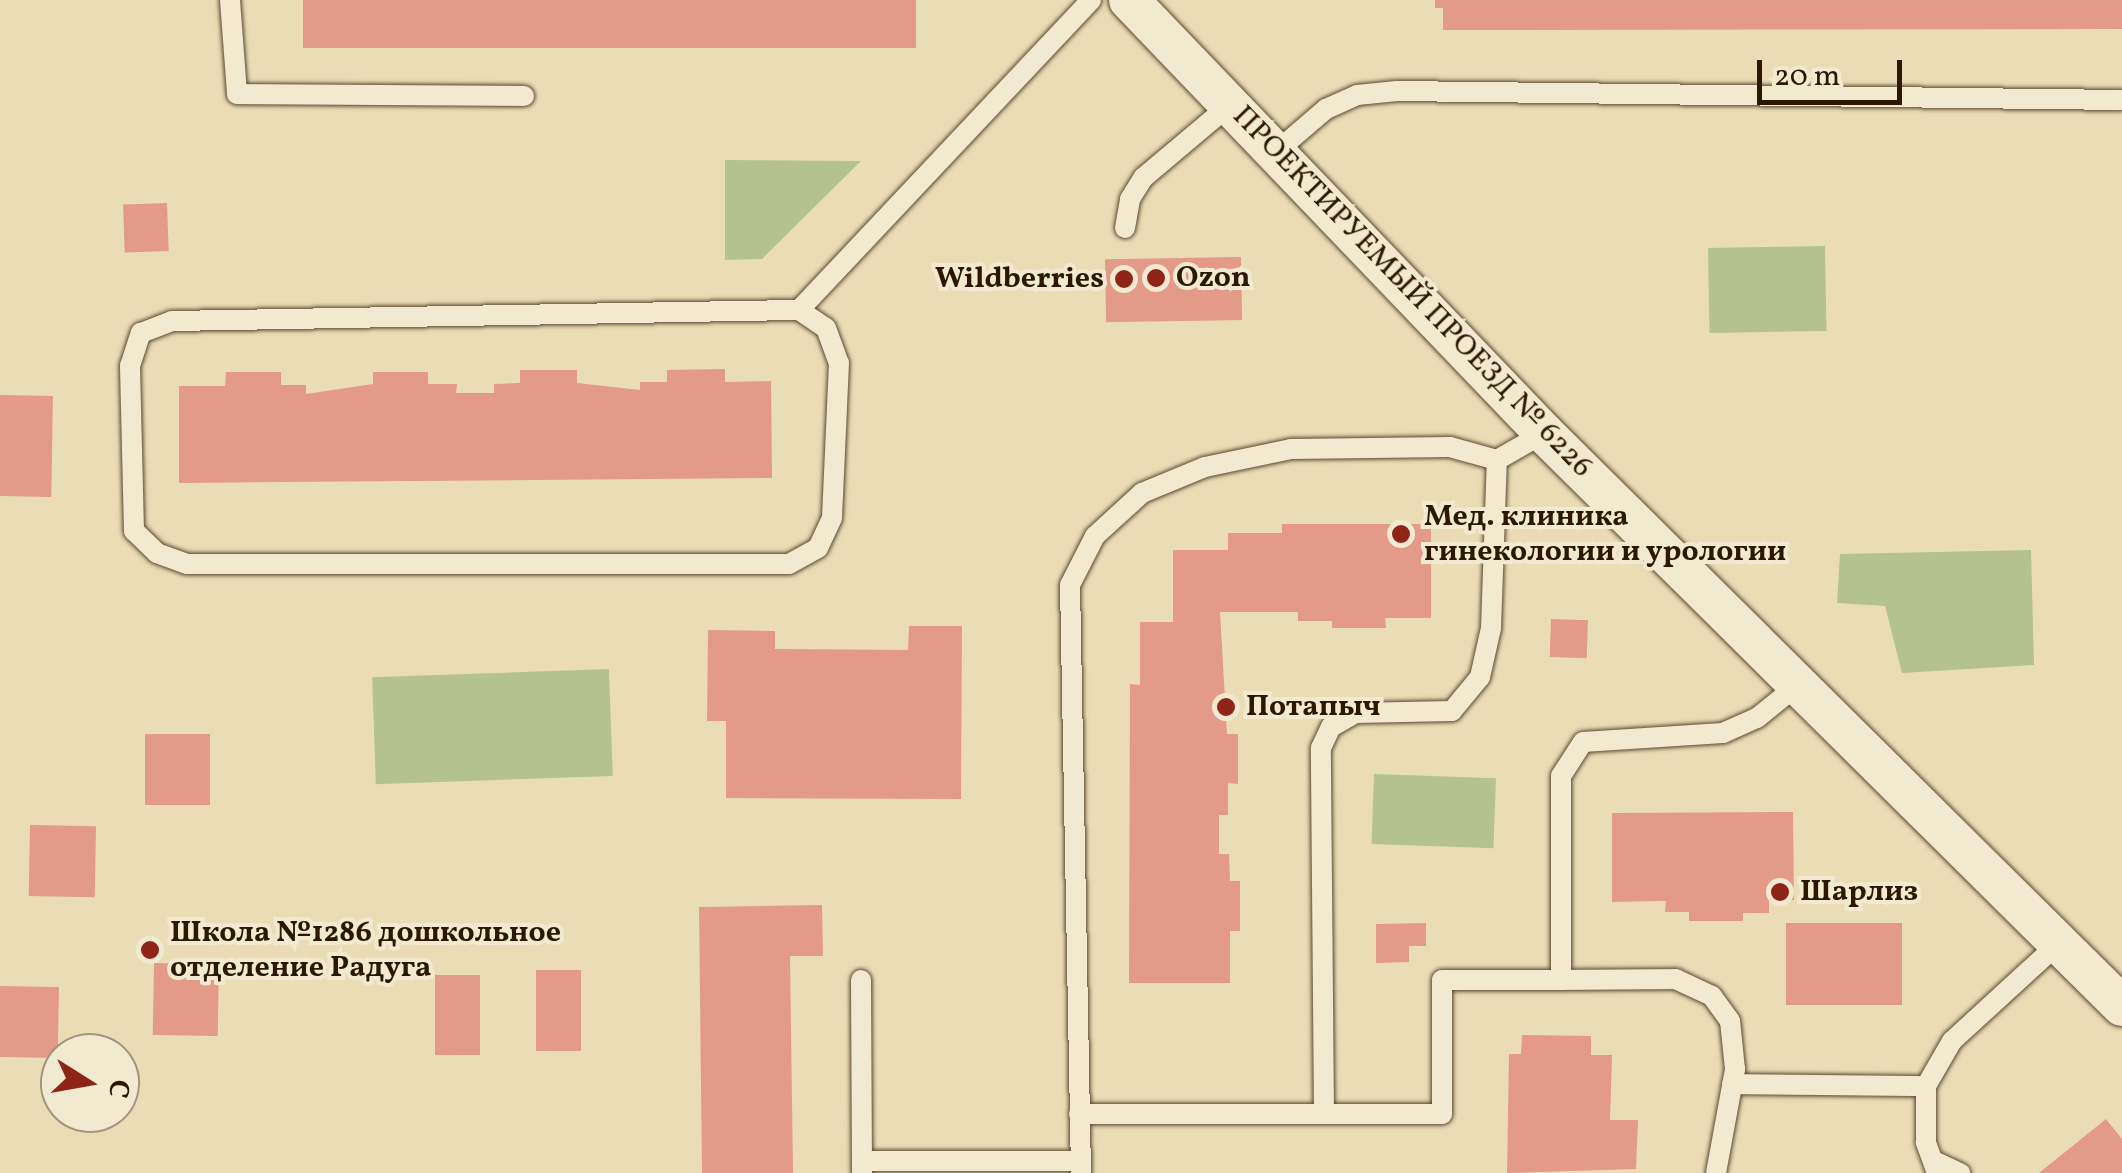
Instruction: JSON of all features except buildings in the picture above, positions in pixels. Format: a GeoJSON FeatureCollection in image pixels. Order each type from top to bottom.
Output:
{"type":"FeatureCollection","features":[{"type":"Feature","properties":{"kind":"street","name":"ПРОЕКТИРУЕМЫЙ ПРОЕЗД № 6226"},"geometry":{"type":"LineString","coordinates":[[1128,0],[1544,433],[2122,1006]]}},
{"type":"Feature","properties":{"kind":"lane"},"geometry":{"type":"LineString","coordinates":[[230,0],[237,94],[524,96]]}},
{"type":"Feature","properties":{"kind":"lane"},"geometry":{"type":"LineString","coordinates":[[798,310],[826,328],[838,363],[832,518],[818,548],[789,564],[186,564],[157,554],[134,530],[130,366],[141,333],[172,321],[798,310],[1091,0]]}},
{"type":"Feature","properties":{"kind":"lane"},"geometry":{"type":"LineString","coordinates":[[1277,151],[1326,108],[1357,95],[1397,91],[2122,100]]}},
{"type":"Feature","properties":{"kind":"lane"},"geometry":{"type":"LineString","coordinates":[[1125,228],[1130,199],[1143,178],[1231,104]]}},
{"type":"Feature","properties":{"kind":"lane"},"geometry":{"type":"LineString","coordinates":[[860,980],[862,1167],[1081,1167],[1070,585],[1096,536],[1142,493],[1205,467],[1291,449],[1450,447],[1497,460],[1544,433]]}},
{"type":"Feature","properties":{"kind":"lane"},"geometry":{"type":"LineString","coordinates":[[1324,1114],[1321,748],[1331,727],[1355,714],[1452,712],[1480,677],[1491,628],[1497,460]]}},
{"type":"Feature","properties":{"kind":"lane"},"geometry":{"type":"LineString","coordinates":[[1561,980],[1561,776],[1570,754],[1606,736],[1722,733],[1757,718],[1799,684]]}},
{"type":"Feature","properties":{"kind":"lane"},"geometry":{"type":"LineString","coordinates":[[1960,1173],[1931,1169],[1926,1142],[1926,1086],[1952,1041],[2059,943]]}},
{"type":"Feature","properties":{"kind":"lane"},"geometry":{"type":"LineString","coordinates":[[1080,1114],[1442,1114],[1442,980],[1676,979],[1712,996],[1730,1020],[1732,1084],[1716,1173]]}},
{"type":"Feature","properties":{"kind":"lane"},"geometry":{"type":"LineString","coordinates":[[1732,1084],[1926,1086]]}},
{"type":"Feature","properties":{"kind":"green space"},"geometry":{"type":"Polygon","coordinates":[[[725,160],[861,161],[762,259],[725,260],[725,160]]]}},
{"type":"Feature","properties":{"kind":"green space"},"geometry":{"type":"Polygon","coordinates":[[[1825,246],[1826,331],[1710,333],[1708,248],[1825,246]]]}},
{"type":"Feature","properties":{"kind":"green space"},"geometry":{"type":"Polygon","coordinates":[[[2031,550],[2034,665],[1902,673],[1885,606],[1837,603],[1840,554],[2031,550]]]}},
{"type":"Feature","properties":{"kind":"green space"},"geometry":{"type":"Polygon","coordinates":[[[609,669],[613,776],[376,784],[372,677],[609,669]]]}},
{"type":"Feature","properties":{"kind":"green space"},"geometry":{"type":"Polygon","coordinates":[[[1374,774],[1496,778],[1493,848],[1372,844],[1374,774]]]}},
{"type":"Feature","properties":{"kind":"place","name":"Ozon"},"geometry":{"type":"Point","coordinates":[1156,278]}},
{"type":"Feature","properties":{"kind":"place","name":"Wildberries"},"geometry":{"type":"Point","coordinates":[1124,279]}},
{"type":"Feature","properties":{"kind":"place","name":"Мед. клиника гинекологии и урологии"},"geometry":{"type":"Point","coordinates":[1401,534]}},
{"type":"Feature","properties":{"kind":"place","name":"Потапыч"},"geometry":{"type":"Point","coordinates":[1226,707]}},
{"type":"Feature","properties":{"kind":"place","name":"Шарлиз"},"geometry":{"type":"Point","coordinates":[1780,892]}},
{"type":"Feature","properties":{"kind":"place","name":"Школа №1286 дошкольное отделение Радуга"},"geometry":{"type":"Point","coordinates":[150,950]}}]}
